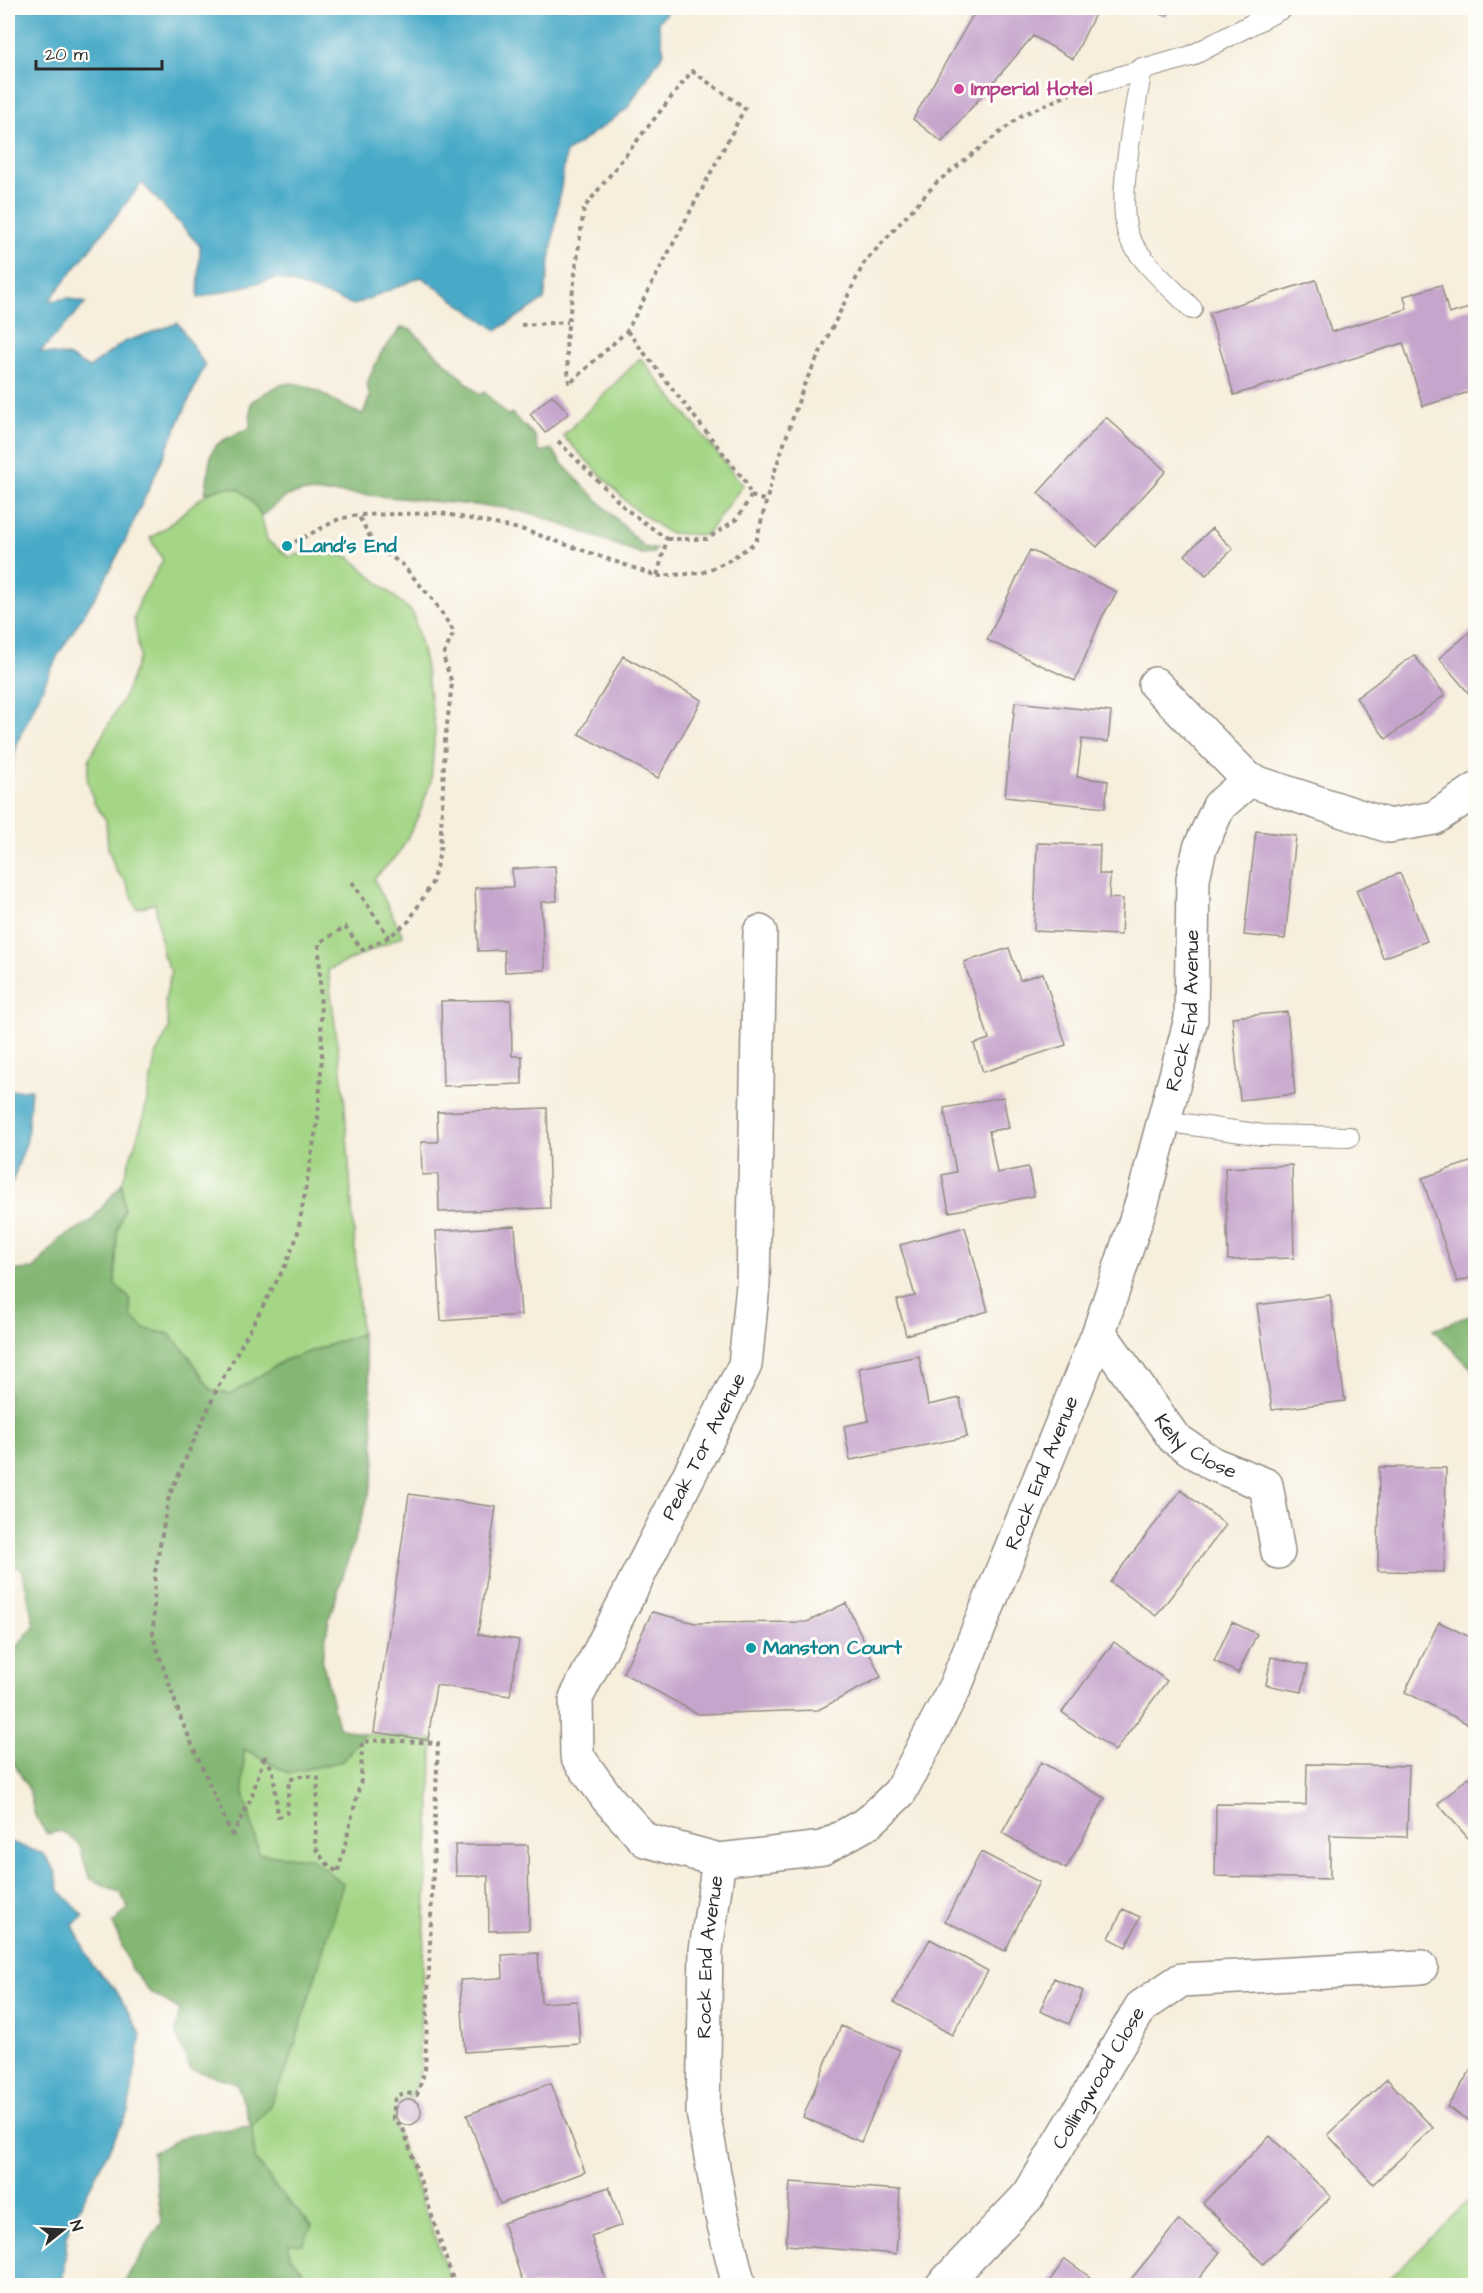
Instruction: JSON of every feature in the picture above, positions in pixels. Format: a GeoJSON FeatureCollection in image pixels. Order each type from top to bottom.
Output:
{"type":"FeatureCollection","features":[{"type":"Feature","properties":{"kind":"street"},"geometry":{"type":"LineString","coordinates":[[1155,684],[1249,780],[1389,826],[1434,818],[1476,790]]}},
{"type":"Feature","properties":{"kind":"street","name":"Rock End Avenue"},"geometry":{"type":"LineString","coordinates":[[739,2286],[721,2212],[704,2112],[706,1950],[719,1860],[823,1848],[869,1822],[900,1792],[955,1687],[1099,1332],[1143,1199],[1162,1120],[1191,1019],[1193,878],[1200,848],[1219,806],[1249,780]]}},
{"type":"Feature","properties":{"kind":"street","name":"Peak Tor Avenue"},"geometry":{"type":"LineString","coordinates":[[719,1860],[645,1840],[608,1798],[577,1756],[576,1698],[745,1365],[753,1285],[760,932]]}},
{"type":"Feature","properties":{"kind":"street","name":"Kelly Close"},"geometry":{"type":"LineString","coordinates":[[1099,1332],[1174,1438],[1213,1464],[1266,1485],[1278,1552]]}},
{"type":"Feature","properties":{"kind":"street","name":"Collingwood Close"},"geometry":{"type":"LineString","coordinates":[[942,2286],[1029,2195],[1141,2007],[1181,1980],[1421,1967]]}},
{"type":"Feature","properties":{"kind":"lane"},"geometry":{"type":"LineString","coordinates":[[1097,83],[1142,68],[1191,56],[1283,8]]}},
{"type":"Feature","properties":{"kind":"lane"},"geometry":{"type":"LineString","coordinates":[[1142,68],[1124,197],[1124,221],[1130,241],[1192,309]]}},
{"type":"Feature","properties":{"kind":"lane"},"geometry":{"type":"LineString","coordinates":[[1162,1120],[1263,1135],[1349,1137]]}},
{"type":"Feature","properties":{"kind":"path"},"geometry":{"type":"LineString","coordinates":[[692,71],[745,108],[627,331],[569,384],[566,341],[584,208],[692,71]]}},
{"type":"Feature","properties":{"kind":"path"},"geometry":{"type":"LineString","coordinates":[[287,546],[339,519],[358,515],[441,513],[524,530],[657,576],[702,573],[728,561],[756,542],[804,385],[864,263],[937,182],[1022,115],[1097,83]]}},
{"type":"Feature","properties":{"kind":"path"},"geometry":{"type":"LineString","coordinates":[[521,325],[568,322]]}},
{"type":"Feature","properties":{"kind":"path"},"geometry":{"type":"LineString","coordinates":[[627,331],[745,481],[751,496]]}},
{"type":"Feature","properties":{"kind":"path"},"geometry":{"type":"LineString","coordinates":[[558,441],[627,510],[667,539],[707,539],[737,519],[751,496]]}},
{"type":"Feature","properties":{"kind":"path"},"geometry":{"type":"LineString","coordinates":[[751,496],[767,501]]}},
{"type":"Feature","properties":{"kind":"path"},"geometry":{"type":"LineString","coordinates":[[358,515],[375,546],[402,564],[433,600],[454,632],[443,656],[452,683],[445,741],[440,852],[432,883],[409,921],[389,937],[363,951],[345,927],[319,943],[322,1055],[318,1118],[297,1236],[285,1266],[217,1389],[169,1496],[155,1572],[153,1637],[181,1719],[232,1836],[251,1798],[264,1756],[273,1770],[278,1816],[287,1813],[289,1780],[304,1775],[318,1778],[315,1846],[324,1861],[338,1872],[361,1780],[362,1742],[380,1740],[438,1743],[426,2070],[417,2095],[406,2093],[397,2095],[393,2103],[393,2119],[403,2128],[455,2286]]}},
{"type":"Feature","properties":{"kind":"path"},"geometry":{"type":"LineString","coordinates":[[657,576],[667,539]]}},
{"type":"Feature","properties":{"kind":"path"},"geometry":{"type":"LineString","coordinates":[[352,882],[389,937]]}},
{"type":"Feature","properties":{"kind":"green space"},"geometry":{"type":"Polygon","coordinates":[[[402,327],[411,330],[480,395],[484,392],[508,416],[511,413],[535,436],[539,452],[552,449],[563,465],[644,547],[656,549],[653,553],[642,554],[536,515],[506,508],[357,494],[302,492],[287,496],[262,516],[250,499],[239,490],[225,488],[205,493],[213,450],[224,440],[250,428],[251,402],[276,387],[294,383],[304,385],[363,414],[370,396],[367,386],[369,378],[381,353],[402,327]]]}},
{"type":"Feature","properties":{"kind":"green space"},"geometry":{"type":"Polygon","coordinates":[[[640,358],[743,485],[706,535],[668,533],[630,505],[563,436],[640,358]]]}},
{"type":"Feature","properties":{"kind":"green space"},"geometry":{"type":"Polygon","coordinates":[[[224,486],[235,488],[250,498],[263,521],[267,540],[289,557],[314,550],[349,557],[413,613],[425,663],[435,729],[431,781],[419,815],[400,852],[374,879],[403,936],[328,970],[344,1094],[361,1334],[283,1361],[231,1394],[211,1390],[189,1356],[169,1334],[145,1329],[131,1316],[130,1299],[115,1284],[117,1231],[124,1210],[122,1183],[143,1120],[156,1054],[169,1029],[165,1000],[171,972],[163,955],[155,903],[137,909],[126,882],[116,871],[108,848],[106,820],[94,803],[87,778],[90,757],[124,697],[140,656],[134,618],[140,600],[163,560],[150,538],[202,497],[224,486]]]}},
{"type":"Feature","properties":{"kind":"green space"},"geometry":{"type":"Polygon","coordinates":[[[122,1183],[124,1210],[117,1231],[115,1284],[130,1299],[131,1316],[145,1329],[169,1334],[189,1356],[211,1390],[231,1394],[283,1361],[361,1334],[370,1381],[375,1463],[370,1491],[329,1619],[322,1659],[338,1727],[364,1734],[343,1761],[288,1773],[244,1749],[243,1788],[259,1854],[311,1858],[343,1884],[291,2058],[269,2107],[252,2127],[255,2159],[277,2189],[312,2226],[303,2244],[289,2244],[290,2256],[302,2270],[290,2285],[122,2285],[162,2222],[152,2153],[187,2135],[251,2126],[237,2083],[190,2069],[176,2034],[179,2009],[150,1992],[131,1969],[113,1923],[128,1909],[121,1893],[89,1878],[80,1846],[62,1831],[47,1834],[35,1816],[29,1790],[8,1753],[8,1666],[15,1649],[34,1626],[23,1572],[8,1560],[8,1271],[34,1269],[60,1239],[91,1221],[122,1183]]]}},
{"type":"Feature","properties":{"kind":"green space"},"geometry":{"type":"Polygon","coordinates":[[[1475,1313],[1475,1372],[1433,1330],[1475,1313]]]}},
{"type":"Feature","properties":{"kind":"green space"},"geometry":{"type":"Polygon","coordinates":[[[364,1734],[433,1739],[419,2052],[421,2068],[411,2098],[402,2101],[397,2106],[394,2124],[452,2285],[290,2285],[302,2270],[290,2256],[277,2189],[255,2159],[251,2127],[280,2082],[298,2032],[311,1858],[259,1854],[243,1788],[244,1749],[288,1773],[343,1761],[364,1734]]]}},
{"type":"Feature","properties":{"kind":"green space"},"geometry":{"type":"Polygon","coordinates":[[[1475,2194],[1475,2285],[1383,2285],[1475,2194]]]}},
{"type":"Feature","properties":{"kind":"water"},"geometry":{"type":"Polygon","coordinates":[[[8,8],[671,8],[658,22],[664,52],[627,109],[566,153],[544,300],[497,330],[421,277],[354,305],[278,278],[198,298],[200,246],[142,183],[49,301],[68,298],[86,303],[40,352],[68,356],[89,368],[124,342],[178,323],[205,365],[125,541],[100,589],[58,655],[17,743],[8,792],[8,8]]]}},
{"type":"Feature","properties":{"kind":"water"},"geometry":{"type":"Polygon","coordinates":[[[31,1089],[27,1140],[8,1194],[8,1091],[31,1089]]]}},
{"type":"Feature","properties":{"kind":"water"},"geometry":{"type":"Polygon","coordinates":[[[8,1841],[44,1854],[56,1872],[59,1890],[84,1916],[73,1925],[92,1965],[116,1990],[141,2035],[128,2112],[68,2230],[62,2285],[8,2285],[8,1841]]]}},
{"type":"Feature","properties":{"kind":"building","name":"Imperial Hotel"},"geometry":{"type":"Polygon","coordinates":[[[977,8],[1098,8],[1073,59],[1033,36],[942,142],[913,119],[977,8]]]}},
{"type":"Feature","properties":{"kind":"building"},"geometry":{"type":"Polygon","coordinates":[[[1146,8],[1172,8],[1166,16],[1146,8]]]}},
{"type":"Feature","properties":{"kind":"building"},"geometry":{"type":"Polygon","coordinates":[[[1316,280],[1331,332],[1407,309],[1404,296],[1441,285],[1449,314],[1476,306],[1476,390],[1423,406],[1403,343],[1234,395],[1209,313],[1316,280]]]}},
{"type":"Feature","properties":{"kind":"building"},"geometry":{"type":"Polygon","coordinates":[[[552,395],[569,413],[545,433],[530,414],[552,395]]]}},
{"type":"Feature","properties":{"kind":"building"},"geometry":{"type":"Polygon","coordinates":[[[1106,417],[1166,471],[1097,547],[1038,493],[1106,417]]]}},
{"type":"Feature","properties":{"kind":"building"},"geometry":{"type":"Polygon","coordinates":[[[1212,528],[1233,549],[1206,575],[1185,555],[1212,528]]]}},
{"type":"Feature","properties":{"kind":"building"},"geometry":{"type":"Polygon","coordinates":[[[1030,550],[1117,592],[1102,617],[1075,681],[987,640],[1030,550]]]}},
{"type":"Feature","properties":{"kind":"building"},"geometry":{"type":"Polygon","coordinates":[[[1476,627],[1476,702],[1439,658],[1476,627]]]}},
{"type":"Feature","properties":{"kind":"building"},"geometry":{"type":"Polygon","coordinates":[[[1414,655],[1445,695],[1386,739],[1356,698],[1414,655]]]}},
{"type":"Feature","properties":{"kind":"building"},"geometry":{"type":"Polygon","coordinates":[[[623,656],[702,700],[658,778],[579,734],[623,656]]]}},
{"type":"Feature","properties":{"kind":"building"},"geometry":{"type":"Polygon","coordinates":[[[1015,702],[1111,712],[1108,742],[1082,739],[1077,777],[1108,781],[1105,808],[1005,797],[1015,702]]]}},
{"type":"Feature","properties":{"kind":"building"},"geometry":{"type":"Polygon","coordinates":[[[1256,831],[1296,836],[1285,939],[1244,935],[1256,831]]]}},
{"type":"Feature","properties":{"kind":"building"},"geometry":{"type":"Polygon","coordinates":[[[1037,843],[1100,845],[1099,874],[1110,874],[1109,898],[1123,899],[1121,935],[1034,931],[1037,843]]]}},
{"type":"Feature","properties":{"kind":"building"},"geometry":{"type":"Polygon","coordinates":[[[555,866],[557,901],[541,902],[545,970],[505,972],[504,950],[478,951],[475,888],[513,887],[512,869],[555,866]]]}},
{"type":"Feature","properties":{"kind":"building"},"geometry":{"type":"Polygon","coordinates":[[[1400,873],[1427,941],[1383,958],[1356,890],[1400,873]]]}},
{"type":"Feature","properties":{"kind":"building"},"geometry":{"type":"Polygon","coordinates":[[[1009,948],[1020,980],[1043,973],[1066,1045],[983,1072],[974,1044],[989,1039],[964,962],[1009,948]]]}},
{"type":"Feature","properties":{"kind":"building"},"geometry":{"type":"Polygon","coordinates":[[[511,1000],[512,1056],[522,1056],[522,1084],[443,1086],[441,1001],[511,1000]]]}},
{"type":"Feature","properties":{"kind":"building"},"geometry":{"type":"Polygon","coordinates":[[[1287,1012],[1295,1094],[1240,1100],[1232,1017],[1287,1012]]]}},
{"type":"Feature","properties":{"kind":"building"},"geometry":{"type":"Polygon","coordinates":[[[1003,1097],[1009,1128],[989,1131],[997,1173],[1028,1167],[1034,1196],[949,1212],[942,1175],[956,1172],[944,1108],[1003,1097]]]}},
{"type":"Feature","properties":{"kind":"building"},"geometry":{"type":"Polygon","coordinates":[[[547,1108],[550,1208],[439,1212],[438,1174],[422,1175],[421,1142],[438,1142],[437,1112],[547,1108]]]}},
{"type":"Feature","properties":{"kind":"building"},"geometry":{"type":"Polygon","coordinates":[[[1476,1160],[1476,1276],[1457,1282],[1422,1178],[1476,1160]]]}},
{"type":"Feature","properties":{"kind":"building"},"geometry":{"type":"Polygon","coordinates":[[[1292,1165],[1294,1258],[1228,1260],[1225,1168],[1292,1165]]]}},
{"type":"Feature","properties":{"kind":"building"},"geometry":{"type":"Polygon","coordinates":[[[515,1226],[521,1315],[441,1321],[436,1231],[515,1226]]]}},
{"type":"Feature","properties":{"kind":"building"},"geometry":{"type":"Polygon","coordinates":[[[965,1227],[988,1311],[906,1335],[897,1300],[915,1296],[900,1245],[965,1227]]]}},
{"type":"Feature","properties":{"kind":"building"},"geometry":{"type":"Polygon","coordinates":[[[1330,1295],[1345,1401],[1272,1410],[1257,1305],[1330,1295]]]}},
{"type":"Feature","properties":{"kind":"building"},"geometry":{"type":"Polygon","coordinates":[[[919,1356],[928,1405],[960,1398],[967,1437],[850,1460],[844,1426],[869,1421],[859,1368],[919,1356]]]}},
{"type":"Feature","properties":{"kind":"building"},"geometry":{"type":"Polygon","coordinates":[[[1379,1467],[1446,1468],[1444,1572],[1378,1571],[1379,1467]]]}},
{"type":"Feature","properties":{"kind":"building"},"geometry":{"type":"Polygon","coordinates":[[[1181,1490],[1226,1525],[1156,1616],[1110,1582],[1181,1490]]]}},
{"type":"Feature","properties":{"kind":"building"},"geometry":{"type":"Polygon","coordinates":[[[409,1494],[496,1507],[478,1634],[519,1640],[510,1696],[436,1685],[428,1740],[374,1732],[409,1494]]]}},
{"type":"Feature","properties":{"kind":"building","name":"Manston Court"},"geometry":{"type":"Polygon","coordinates":[[[846,1603],[881,1677],[818,1710],[698,1714],[623,1673],[652,1612],[695,1623],[807,1622],[846,1603]]]}},
{"type":"Feature","properties":{"kind":"building"},"geometry":{"type":"Polygon","coordinates":[[[1232,1622],[1257,1634],[1238,1673],[1214,1661],[1232,1622]]]}},
{"type":"Feature","properties":{"kind":"building"},"geometry":{"type":"Polygon","coordinates":[[[1439,1622],[1476,1640],[1474,1727],[1405,1692],[1439,1622]]]}},
{"type":"Feature","properties":{"kind":"building"},"geometry":{"type":"Polygon","coordinates":[[[1114,1642],[1167,1681],[1115,1751],[1062,1712],[1114,1642]]]}},
{"type":"Feature","properties":{"kind":"building"},"geometry":{"type":"Polygon","coordinates":[[[1271,1657],[1308,1665],[1302,1692],[1266,1685],[1271,1657]]]}},
{"type":"Feature","properties":{"kind":"building"},"geometry":{"type":"Polygon","coordinates":[[[1041,1762],[1105,1798],[1066,1869],[1002,1833],[1041,1762]]]}},
{"type":"Feature","properties":{"kind":"building"},"geometry":{"type":"Polygon","coordinates":[[[1307,1764],[1409,1766],[1407,1837],[1330,1835],[1330,1879],[1215,1876],[1216,1804],[1306,1805],[1307,1764]]]}},
{"type":"Feature","properties":{"kind":"building"},"geometry":{"type":"Polygon","coordinates":[[[1468,1777],[1476,1785],[1476,1847],[1438,1804],[1468,1777]]]}},
{"type":"Feature","properties":{"kind":"building"},"geometry":{"type":"Polygon","coordinates":[[[455,1845],[528,1845],[529,1930],[489,1931],[488,1876],[456,1876],[455,1845]]]}},
{"type":"Feature","properties":{"kind":"building"},"geometry":{"type":"Polygon","coordinates":[[[981,1852],[1039,1882],[1005,1951],[945,1921],[981,1852]]]}},
{"type":"Feature","properties":{"kind":"building"},"geometry":{"type":"Polygon","coordinates":[[[1123,1909],[1140,1917],[1126,1947],[1109,1938],[1123,1909]]]}},
{"type":"Feature","properties":{"kind":"building"},"geometry":{"type":"Polygon","coordinates":[[[930,1939],[988,1971],[952,2035],[894,2002],[930,1939]]]}},
{"type":"Feature","properties":{"kind":"building"},"geometry":{"type":"Polygon","coordinates":[[[538,1953],[541,2003],[577,2001],[580,2044],[465,2052],[460,1980],[503,1978],[502,1955],[538,1953]]]}},
{"type":"Feature","properties":{"kind":"building"},"geometry":{"type":"Polygon","coordinates":[[[1054,1978],[1083,1991],[1069,2024],[1040,2011],[1054,1978]]]}},
{"type":"Feature","properties":{"kind":"building"},"geometry":{"type":"Polygon","coordinates":[[[841,2026],[900,2050],[861,2142],[803,2117],[841,2026]]]}},
{"type":"Feature","properties":{"kind":"building"},"geometry":{"type":"Polygon","coordinates":[[[1476,2062],[1476,2125],[1447,2107],[1476,2062]]]}},
{"type":"Feature","properties":{"kind":"building"},"geometry":{"type":"Polygon","coordinates":[[[1387,2079],[1433,2128],[1373,2184],[1328,2135],[1387,2079]]]}},
{"type":"Feature","properties":{"kind":"building"},"geometry":{"type":"Polygon","coordinates":[[[551,2083],[585,2172],[500,2204],[467,2115],[551,2083]]]}},
{"type":"Feature","properties":{"kind":"building"},"geometry":{"type":"Polygon","coordinates":[[[408,2099],[418,2102],[421,2112],[418,2122],[408,2125],[398,2122],[395,2112],[398,2102],[408,2099]]]}},
{"type":"Feature","properties":{"kind":"building"},"geometry":{"type":"Polygon","coordinates":[[[1270,2136],[1331,2197],[1263,2264],[1203,2203],[1270,2136]]]}},
{"type":"Feature","properties":{"kind":"building"},"geometry":{"type":"Polygon","coordinates":[[[790,2182],[900,2190],[896,2254],[786,2245],[790,2182]]]}},
{"type":"Feature","properties":{"kind":"building"},"geometry":{"type":"Polygon","coordinates":[[[609,2187],[622,2225],[591,2236],[607,2283],[524,2286],[503,2223],[609,2187]]]}},
{"type":"Feature","properties":{"kind":"building"},"geometry":{"type":"Polygon","coordinates":[[[1179,2220],[1220,2252],[1193,2286],[1141,2286],[1132,2278],[1179,2220]]]}},
{"type":"Feature","properties":{"kind":"building"},"geometry":{"type":"Polygon","coordinates":[[[1065,2259],[1102,2286],[1046,2286],[1065,2259]]]}},
{"type":"Feature","properties":{"kind":"place","name":"Imperial Hotel"},"geometry":{"type":"Point","coordinates":[959,89]}},
{"type":"Feature","properties":{"kind":"place","name":"Land's End"},"geometry":{"type":"Point","coordinates":[287,546]}},
{"type":"Feature","properties":{"kind":"place","name":"Manston Court"},"geometry":{"type":"Point","coordinates":[751,1648]}}]}
